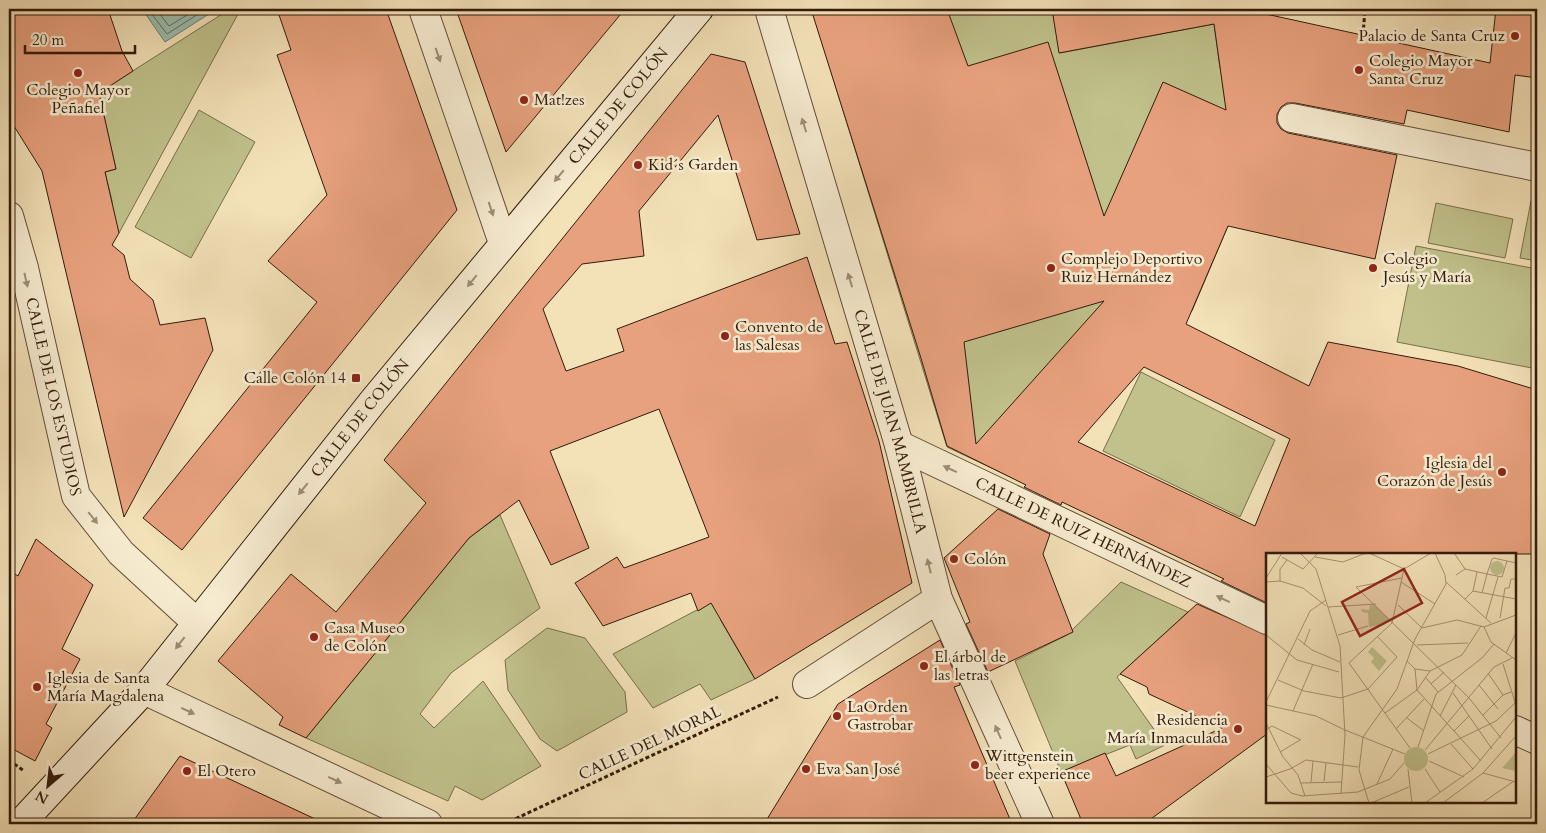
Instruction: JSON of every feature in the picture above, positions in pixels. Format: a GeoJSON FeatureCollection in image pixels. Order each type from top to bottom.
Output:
{"type":"FeatureCollection","features":[{"type":"Feature","properties":{"kind":"street"},"geometry":{"type":"LineString","coordinates":[[423,9],[503,243]]}},
{"type":"Feature","properties":{"kind":"street","name":"CALLE DE COLÓN"},"geometry":{"type":"LineString","coordinates":[[20,824],[144,690],[196,622],[503,243],[699,9]]}},
{"type":"Feature","properties":{"kind":"street","name":"CALLE DE JUAN MAMBRILLA"},"geometry":{"type":"LineString","coordinates":[[769,9],[899,445],[938,599],[1040,824]]}},
{"type":"Feature","properties":{"kind":"street"},"geometry":{"type":"LineString","coordinates":[[1292,118],[1537,168]]}},
{"type":"Feature","properties":{"kind":"street","name":"CALLE DE LOS ESTUDIOS"},"geometry":{"type":"LineString","coordinates":[[9,216],[24,268],[76,496],[121,553],[196,622]]}},
{"type":"Feature","properties":{"kind":"street","name":"CALLE DE RUIZ HERNÁNDEZ"},"geometry":{"type":"LineString","coordinates":[[899,445],[1266,620]]}},
{"type":"Feature","properties":{"kind":"street"},"geometry":{"type":"LineString","coordinates":[[807,684],[938,599]]}},
{"type":"Feature","properties":{"kind":"street"},"geometry":{"type":"LineString","coordinates":[[144,690],[428,824]]}},
{"type":"Feature","properties":{"kind":"street"},"geometry":{"type":"LineString","coordinates":[[1516,730],[1537,740]]}},
{"type":"Feature","properties":{"kind":"path"},"geometry":{"type":"LineString","coordinates":[[1363,35],[1365,9]]}},
{"type":"Feature","properties":{"kind":"path","name":"CALLE DEL MORAL"},"geometry":{"type":"LineString","coordinates":[[504,824],[807,684]]}},
{"type":"Feature","properties":{"kind":"path"},"geometry":{"type":"LineString","coordinates":[[9,760],[28,774]]}},
{"type":"Feature","properties":{"kind":"green space"},"geometry":{"type":"Polygon","coordinates":[[[230,9],[238,14],[119,233],[111,227],[112,201],[105,172],[116,169],[100,99],[84,102],[230,9]]]}},
{"type":"Feature","properties":{"kind":"green space","name":"Complejo Deportivo Ruiz Hernández"},"geometry":{"type":"Polygon","coordinates":[[[859,9],[1052,9],[1060,53],[1214,24],[1220,68],[1288,84],[1192,311],[1036,489],[947,447],[816,23],[859,9]]]}},
{"type":"Feature","properties":{"kind":"green space"},"geometry":{"type":"Polygon","coordinates":[[[199,110],[255,142],[191,258],[135,227],[199,110]]]}},
{"type":"Feature","properties":{"kind":"green space"},"geometry":{"type":"Polygon","coordinates":[[[1531,201],[1537,203],[1537,261],[1520,258],[1531,201]]]}},
{"type":"Feature","properties":{"kind":"green space"},"geometry":{"type":"Polygon","coordinates":[[[1436,203],[1513,219],[1505,258],[1428,243],[1436,203]]]}},
{"type":"Feature","properties":{"kind":"green space"},"geometry":{"type":"Polygon","coordinates":[[[1416,246],[1537,269],[1537,369],[1397,342],[1416,246]]]}},
{"type":"Feature","properties":{"kind":"green space"},"geometry":{"type":"Polygon","coordinates":[[[1141,372],[1275,440],[1240,517],[1103,451],[1141,372]]]}},
{"type":"Feature","properties":{"kind":"green space"},"geometry":{"type":"Polygon","coordinates":[[[500,515],[540,608],[451,673],[420,714],[434,728],[483,681],[541,766],[482,800],[455,786],[448,801],[306,738],[469,538],[500,515]]]}},
{"type":"Feature","properties":{"kind":"green space"},"geometry":{"type":"Polygon","coordinates":[[[1121,582],[1188,612],[1117,677],[1165,745],[1136,759],[1130,745],[1061,772],[1015,661],[1067,635],[1121,582]]]}},
{"type":"Feature","properties":{"kind":"green space"},"geometry":{"type":"Polygon","coordinates":[[[716,600],[721,621],[755,679],[711,700],[700,684],[653,708],[613,654],[716,600]]]}},
{"type":"Feature","properties":{"kind":"green space"},"geometry":{"type":"Polygon","coordinates":[[[547,628],[585,638],[625,692],[627,712],[557,751],[540,739],[508,690],[505,660],[547,628]]]}},
{"type":"Feature","properties":{"kind":"water"},"geometry":{"type":"Polygon","coordinates":[[[142,9],[210,9],[212,12],[165,42],[142,9]]]}},
{"type":"Feature","properties":{"kind":"building"},"geometry":{"type":"Polygon","coordinates":[[[9,9],[108,9],[122,51],[133,71],[99,93],[116,169],[105,172],[119,233],[112,245],[124,255],[130,279],[153,300],[160,325],[205,318],[213,350],[124,517],[42,171],[9,118],[9,9]]]}},
{"type":"Feature","properties":{"kind":"building"},"geometry":{"type":"Polygon","coordinates":[[[277,9],[386,9],[457,210],[182,550],[143,518],[317,302],[268,261],[327,195],[277,55],[291,50],[277,9]]]}},
{"type":"Feature","properties":{"kind":"building"},"geometry":{"type":"Polygon","coordinates":[[[456,9],[625,9],[506,152],[456,9]]]}},
{"type":"Feature","properties":{"kind":"building"},"geometry":{"type":"Polygon","coordinates":[[[811,9],[947,9],[968,66],[1048,42],[1104,216],[1163,82],[1226,110],[1214,24],[1059,53],[1052,9],[1243,9],[1490,63],[1496,9],[1537,9],[1537,78],[1515,75],[1509,132],[1407,110],[1404,124],[1295,103],[1287,103],[1281,107],[1277,114],[1277,123],[1281,129],[1288,133],[1397,155],[1375,259],[1228,226],[1186,324],[1309,386],[1328,342],[1458,366],[1537,390],[1537,554],[1266,553],[1266,603],[1221,581],[1224,579],[1062,502],[1061,505],[1024,487],[1026,485],[947,446],[811,9]],[[1104,301],[964,342],[976,444],[1104,301]],[[1144,367],[1078,442],[1255,526],[1290,439],[1144,367]]]}},
{"type":"Feature","properties":{"kind":"building","name":"Convento de las Salesas"},"geometry":{"type":"Polygon","coordinates":[[[711,54],[745,62],[800,234],[757,240],[718,115],[639,211],[644,256],[582,264],[543,309],[566,371],[624,351],[617,329],[807,257],[835,344],[847,342],[879,441],[912,583],[755,679],[711,603],[698,611],[691,593],[603,626],[575,583],[617,557],[624,568],[709,537],[659,409],[550,451],[589,548],[551,565],[519,500],[469,538],[306,738],[279,725],[283,717],[218,661],[291,574],[336,612],[426,503],[384,460],[711,54]]]}},
{"type":"Feature","properties":{"kind":"building"},"geometry":{"type":"Polygon","coordinates":[[[998,509],[1050,534],[1043,554],[1073,632],[988,672],[966,624],[970,622],[944,558],[998,509]]]}},
{"type":"Feature","properties":{"kind":"building"},"geometry":{"type":"Polygon","coordinates":[[[36,539],[93,585],[62,649],[80,659],[46,724],[52,728],[35,761],[9,747],[9,570],[18,576],[36,539]]]}},
{"type":"Feature","properties":{"kind":"building"},"geometry":{"type":"Polygon","coordinates":[[[1197,604],[1266,635],[1266,735],[1144,824],[1083,824],[1061,772],[1105,753],[1116,776],[1222,728],[1149,694],[1147,687],[1120,674],[1197,604]]]}},
{"type":"Feature","properties":{"kind":"building"},"geometry":{"type":"Polygon","coordinates":[[[940,640],[960,685],[954,687],[1012,824],[764,824],[838,704],[940,640]]]}},
{"type":"Feature","properties":{"kind":"building"},"geometry":{"type":"Polygon","coordinates":[[[180,756],[326,824],[131,824],[180,756]]]}},
{"type":"Feature","properties":{"kind":"place","name":"Palacio de Santa Cruz"},"geometry":{"type":"Point","coordinates":[1515,36]}},
{"type":"Feature","properties":{"kind":"place","name":"Colegio Mayor Santa Cruz"},"geometry":{"type":"Point","coordinates":[1359,70]}},
{"type":"Feature","properties":{"kind":"place","name":"Colegio Mayor Peñafiel"},"geometry":{"type":"Point","coordinates":[78,73]}},
{"type":"Feature","properties":{"kind":"place","name":"Mat!zes"},"geometry":{"type":"Point","coordinates":[524,100]}},
{"type":"Feature","properties":{"kind":"place","name":"Kid´s Garden"},"geometry":{"type":"Point","coordinates":[638,165]}},
{"type":"Feature","properties":{"kind":"place","name":"Complejo Deportivo Ruiz Hernández"},"geometry":{"type":"Point","coordinates":[1051,268]}},
{"type":"Feature","properties":{"kind":"place","name":"Colegio Jesús y María"},"geometry":{"type":"Point","coordinates":[1373,268]}},
{"type":"Feature","properties":{"kind":"place","name":"Convento de las Salesas"},"geometry":{"type":"Point","coordinates":[725,336]}},
{"type":"Feature","properties":{"kind":"place","name":"Calle Colón 14"},"geometry":{"type":"Point","coordinates":[356,378]}},
{"type":"Feature","properties":{"kind":"place","name":"Iglesia del Corazón de Jesús"},"geometry":{"type":"Point","coordinates":[1502,472]}},
{"type":"Feature","properties":{"kind":"place","name":"Colón"},"geometry":{"type":"Point","coordinates":[954,559]}},
{"type":"Feature","properties":{"kind":"place","name":"Casa Museo de Colón"},"geometry":{"type":"Point","coordinates":[314,637]}},
{"type":"Feature","properties":{"kind":"place","name":"El árbol de las letras"},"geometry":{"type":"Point","coordinates":[924,666]}},
{"type":"Feature","properties":{"kind":"place","name":"Iglesia de Santa María Magdalena"},"geometry":{"type":"Point","coordinates":[37,687]}},
{"type":"Feature","properties":{"kind":"place","name":"LaOrden Gastrobar"},"geometry":{"type":"Point","coordinates":[837,716]}},
{"type":"Feature","properties":{"kind":"place","name":"Residencia María Inmaculada"},"geometry":{"type":"Point","coordinates":[1238,729]}},
{"type":"Feature","properties":{"kind":"place","name":"Wittgenstein beer experience"},"geometry":{"type":"Point","coordinates":[975,765]}},
{"type":"Feature","properties":{"kind":"place","name":"Eva San José"},"geometry":{"type":"Point","coordinates":[806,769]}},
{"type":"Feature","properties":{"kind":"place","name":"El Otero"},"geometry":{"type":"Point","coordinates":[187,771]}}]}
